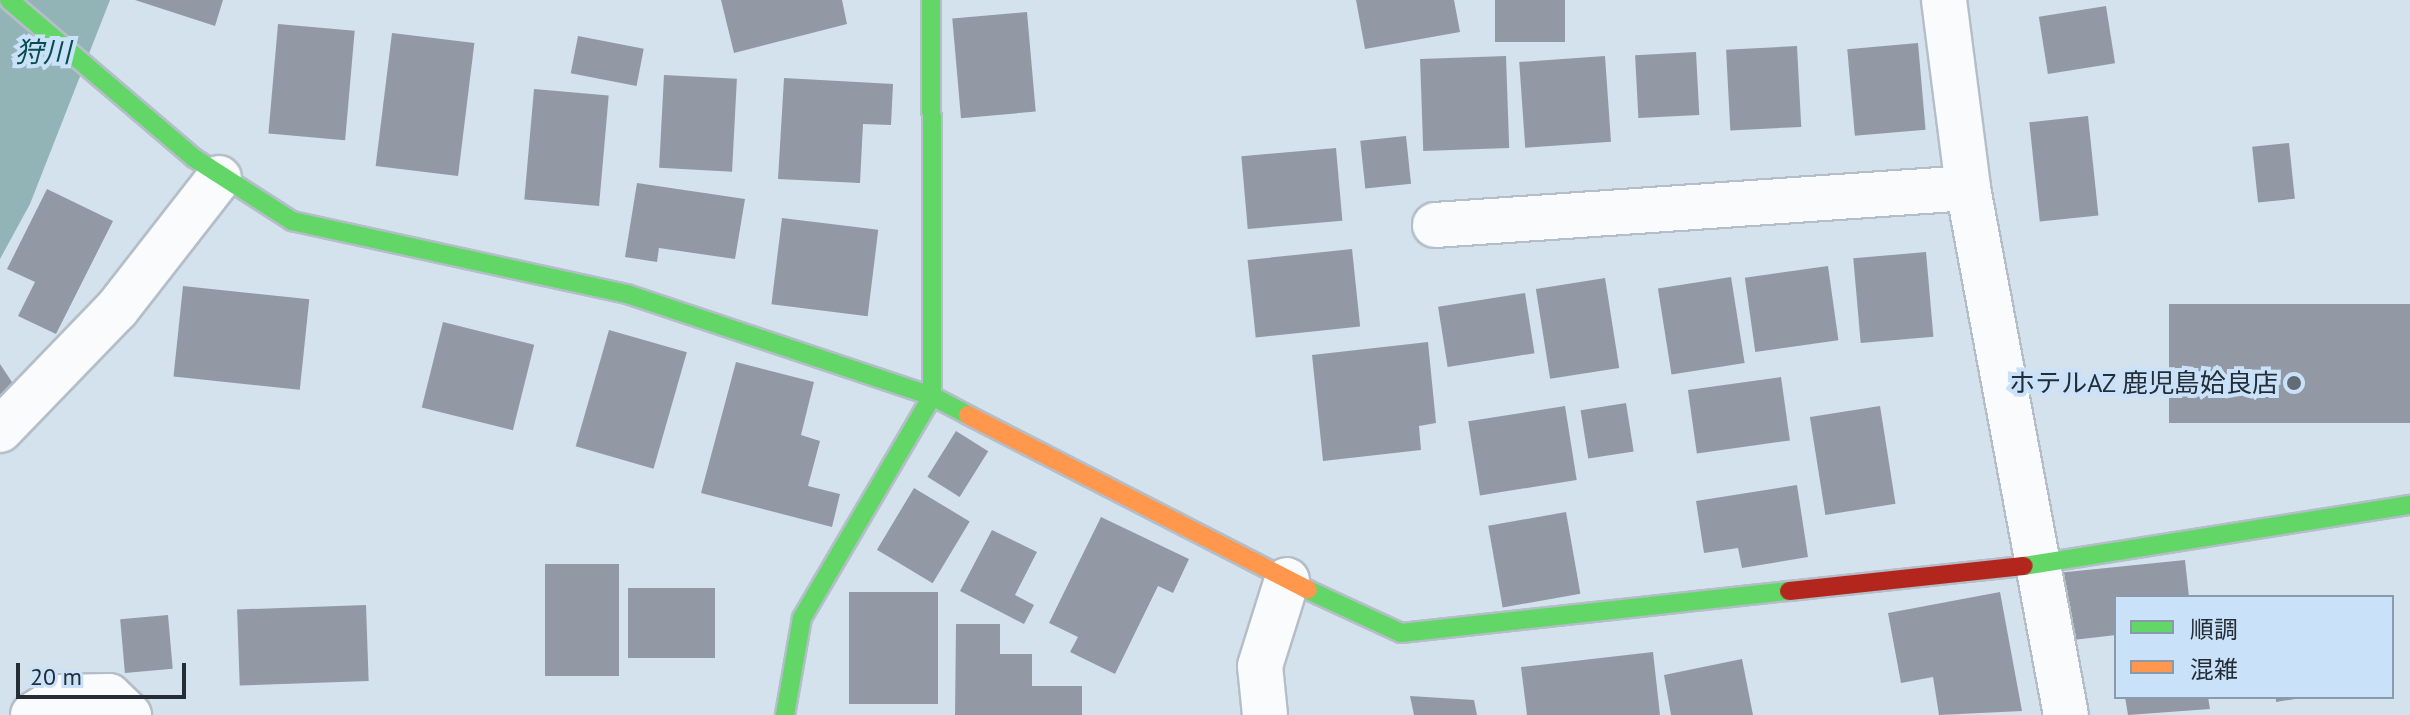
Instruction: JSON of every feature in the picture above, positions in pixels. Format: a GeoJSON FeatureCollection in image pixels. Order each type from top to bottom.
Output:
{"type":"FeatureCollection","features":[{"type":"Feature","properties":{"kind":"street"},"geometry":{"type":"LineString","coordinates":[[9,0],[219,178],[292,221],[627,294],[932,396],[1287,580],[1401,633],[2035,565],[2410,505]]}},
{"type":"Feature","properties":{"kind":"street"},"geometry":{"type":"LineString","coordinates":[[785,715],[802,618],[932,396],[931,0]]}},
{"type":"Feature","properties":{"kind":"street"},"geometry":{"type":"LineString","coordinates":[[1944,0],[1968,188],[2035,565],[2066,715]]}},
{"type":"Feature","properties":{"kind":"street"},"geometry":{"type":"LineString","coordinates":[[0,430],[117,309],[219,178]]}},
{"type":"Feature","properties":{"kind":"street"},"geometry":{"type":"LineString","coordinates":[[1435,225],[1968,188]]}},
{"type":"Feature","properties":{"kind":"street"},"geometry":{"type":"LineString","coordinates":[[1265,715],[1260,666],[1287,580]]}},
{"type":"Feature","properties":{"kind":"street"},"geometry":{"type":"LineString","coordinates":[[33,715],[62,697],[109,696],[129,715]]}},
{"type":"Feature","properties":{"kind":"water","name":"狩川"},"geometry":{"type":"Polygon","coordinates":[[[0,0],[110,0],[30,204],[0,259],[0,0]]]}},
{"type":"Feature","properties":{"kind":"building"},"geometry":{"type":"Polygon","coordinates":[[[135,0],[223,0],[215,26],[135,0]]]}},
{"type":"Feature","properties":{"kind":"building"},"geometry":{"type":"Polygon","coordinates":[[[721,0],[842,0],[847,24],[734,53],[721,0]]]}},
{"type":"Feature","properties":{"kind":"building"},"geometry":{"type":"Polygon","coordinates":[[[1356,0],[1454,0],[1460,32],[1365,49],[1356,0]]]}},
{"type":"Feature","properties":{"kind":"building"},"geometry":{"type":"Polygon","coordinates":[[[1495,0],[1565,0],[1565,42],[1495,42],[1495,0]]]}},
{"type":"Feature","properties":{"kind":"building"},"geometry":{"type":"Polygon","coordinates":[[[2106,6],[2115,63],[2048,74],[2039,17],[2106,6]]]}},
{"type":"Feature","properties":{"kind":"building"},"geometry":{"type":"Polygon","coordinates":[[[1027,12],[1036,112],[961,118],[952,19],[1027,12]]]}},
{"type":"Feature","properties":{"kind":"building"},"geometry":{"type":"Polygon","coordinates":[[[278,24],[355,31],[345,140],[268,134],[278,24]]]}},
{"type":"Feature","properties":{"kind":"building"},"geometry":{"type":"Polygon","coordinates":[[[392,33],[474,43],[458,176],[376,166],[392,33]]]}},
{"type":"Feature","properties":{"kind":"building"},"geometry":{"type":"Polygon","coordinates":[[[578,36],[644,49],[637,86],[571,73],[578,36]]]}},
{"type":"Feature","properties":{"kind":"building"},"geometry":{"type":"Polygon","coordinates":[[[1918,43],[1926,130],[1855,136],[1847,49],[1918,43]]]}},
{"type":"Feature","properties":{"kind":"building"},"geometry":{"type":"Polygon","coordinates":[[[1797,46],[1801,127],[1730,131],[1726,50],[1797,46]]]}},
{"type":"Feature","properties":{"kind":"building"},"geometry":{"type":"Polygon","coordinates":[[[1696,52],[1699,115],[1638,118],[1635,55],[1696,52]]]}},
{"type":"Feature","properties":{"kind":"building"},"geometry":{"type":"Polygon","coordinates":[[[1506,56],[1509,148],[1423,151],[1420,59],[1506,56]]]}},
{"type":"Feature","properties":{"kind":"building"},"geometry":{"type":"Polygon","coordinates":[[[1605,56],[1611,142],[1525,148],[1519,62],[1605,56]]]}},
{"type":"Feature","properties":{"kind":"building"},"geometry":{"type":"Polygon","coordinates":[[[664,75],[737,79],[732,172],[659,168],[664,75]]]}},
{"type":"Feature","properties":{"kind":"building"},"geometry":{"type":"Polygon","coordinates":[[[784,78],[893,84],[891,125],[863,124],[860,183],[778,179],[784,78]]]}},
{"type":"Feature","properties":{"kind":"building"},"geometry":{"type":"Polygon","coordinates":[[[534,89],[609,96],[599,206],[524,200],[534,89]]]}},
{"type":"Feature","properties":{"kind":"building"},"geometry":{"type":"Polygon","coordinates":[[[2088,116],[2098,215],[2040,222],[2029,122],[2088,116]]]}},
{"type":"Feature","properties":{"kind":"building"},"geometry":{"type":"Polygon","coordinates":[[[1406,136],[1411,184],[1365,189],[1360,141],[1406,136]]]}},
{"type":"Feature","properties":{"kind":"building"},"geometry":{"type":"Polygon","coordinates":[[[2289,143],[2295,199],[2258,203],[2252,147],[2289,143]]]}},
{"type":"Feature","properties":{"kind":"building"},"geometry":{"type":"Polygon","coordinates":[[[1336,148],[1342,221],[1248,229],[1241,156],[1336,148]]]}},
{"type":"Feature","properties":{"kind":"building"},"geometry":{"type":"Polygon","coordinates":[[[637,183],[745,199],[735,259],[659,248],[657,262],[625,257],[637,183]]]}},
{"type":"Feature","properties":{"kind":"building"},"geometry":{"type":"Polygon","coordinates":[[[47,189],[113,221],[56,334],[18,316],[35,282],[7,269],[47,189]]]}},
{"type":"Feature","properties":{"kind":"building"},"geometry":{"type":"Polygon","coordinates":[[[782,218],[878,230],[868,316],[771,304],[782,218]]]}},
{"type":"Feature","properties":{"kind":"building"},"geometry":{"type":"Polygon","coordinates":[[[1352,249],[1360,327],[1256,338],[1248,260],[1352,249]]]}},
{"type":"Feature","properties":{"kind":"building"},"geometry":{"type":"Polygon","coordinates":[[[1926,252],[1933,337],[1861,343],[1853,258],[1926,252]]]}},
{"type":"Feature","properties":{"kind":"building"},"geometry":{"type":"Polygon","coordinates":[[[1828,266],[1838,340],[1755,352],[1745,278],[1828,266]]]}},
{"type":"Feature","properties":{"kind":"building"},"geometry":{"type":"Polygon","coordinates":[[[1731,277],[1745,363],[1672,375],[1658,289],[1731,277]]]}},
{"type":"Feature","properties":{"kind":"building"},"geometry":{"type":"Polygon","coordinates":[[[1605,278],[1619,368],[1550,379],[1536,289],[1605,278]]]}},
{"type":"Feature","properties":{"kind":"building"},"geometry":{"type":"Polygon","coordinates":[[[183,286],[309,299],[300,390],[173,377],[183,286]]]}},
{"type":"Feature","properties":{"kind":"building"},"geometry":{"type":"Polygon","coordinates":[[[1525,293],[1535,353],[1448,367],[1438,307],[1525,293]]]}},
{"type":"Feature","properties":{"kind":"building","name":"ホテルAZ 鹿児島姶良店"},"geometry":{"type":"Polygon","coordinates":[[[2169,304],[2410,304],[2410,423],[2169,423],[2169,304]]]}},
{"type":"Feature","properties":{"kind":"building"},"geometry":{"type":"Polygon","coordinates":[[[443,322],[534,345],[513,430],[422,407],[443,322]]]}},
{"type":"Feature","properties":{"kind":"building"},"geometry":{"type":"Polygon","coordinates":[[[609,330],[687,352],[654,469],[576,446],[609,330]]]}},
{"type":"Feature","properties":{"kind":"building"},"geometry":{"type":"Polygon","coordinates":[[[1428,342],[1436,423],[1419,426],[1421,450],[1323,461],[1312,355],[1428,342]]]}},
{"type":"Feature","properties":{"kind":"building"},"geometry":{"type":"Polygon","coordinates":[[[736,362],[814,382],[801,435],[820,441],[808,486],[840,494],[832,527],[701,493],[736,362]]]}},
{"type":"Feature","properties":{"kind":"building"},"geometry":{"type":"Polygon","coordinates":[[[0,364],[14,385],[0,395],[0,364]]]}},
{"type":"Feature","properties":{"kind":"building"},"geometry":{"type":"Polygon","coordinates":[[[1781,377],[1790,440],[1697,453],[1688,390],[1781,377]]]}},
{"type":"Feature","properties":{"kind":"building"},"geometry":{"type":"Polygon","coordinates":[[[1626,403],[1634,451],[1588,459],[1581,410],[1626,403]]]}},
{"type":"Feature","properties":{"kind":"building"},"geometry":{"type":"Polygon","coordinates":[[[1565,406],[1577,480],[1480,495],[1468,421],[1565,406]]]}},
{"type":"Feature","properties":{"kind":"building"},"geometry":{"type":"Polygon","coordinates":[[[1880,406],[1895,504],[1825,515],[1810,417],[1880,406]]]}},
{"type":"Feature","properties":{"kind":"building"},"geometry":{"type":"Polygon","coordinates":[[[956,431],[988,451],[960,497],[927,477],[956,431]]]}},
{"type":"Feature","properties":{"kind":"building"},"geometry":{"type":"Polygon","coordinates":[[[1797,485],[1808,557],[1742,568],[1738,548],[1704,553],[1696,501],[1797,485]]]}},
{"type":"Feature","properties":{"kind":"building"},"geometry":{"type":"Polygon","coordinates":[[[914,488],[970,521],[933,583],[877,550],[914,488]]]}},
{"type":"Feature","properties":{"kind":"building"},"geometry":{"type":"Polygon","coordinates":[[[1566,512],[1580,594],[1503,607],[1488,526],[1566,512]]]}},
{"type":"Feature","properties":{"kind":"building"},"geometry":{"type":"Polygon","coordinates":[[[1101,517],[1189,559],[1173,593],[1158,586],[1115,674],[1070,652],[1078,637],[1049,623],[1101,517]]]}},
{"type":"Feature","properties":{"kind":"building"},"geometry":{"type":"Polygon","coordinates":[[[992,530],[1037,552],[1015,595],[1034,605],[1024,624],[960,591],[992,530]]]}},
{"type":"Feature","properties":{"kind":"building"},"geometry":{"type":"Polygon","coordinates":[[[2185,560],[2189,595],[2114,595],[2114,635],[2064,641],[2057,573],[2185,560]]]}},
{"type":"Feature","properties":{"kind":"building"},"geometry":{"type":"Polygon","coordinates":[[[545,564],[619,564],[619,676],[545,676],[545,564]]]}},
{"type":"Feature","properties":{"kind":"building"},"geometry":{"type":"Polygon","coordinates":[[[628,588],[715,588],[715,658],[628,658],[628,588]]]}},
{"type":"Feature","properties":{"kind":"building"},"geometry":{"type":"Polygon","coordinates":[[[849,592],[938,592],[938,704],[849,704],[849,592]]]}},
{"type":"Feature","properties":{"kind":"building"},"geometry":{"type":"Polygon","coordinates":[[[2000,592],[2022,711],[1939,715],[1933,677],[1901,683],[1888,613],[2000,592]]]}},
{"type":"Feature","properties":{"kind":"building"},"geometry":{"type":"Polygon","coordinates":[[[366,605],[369,681],[240,685],[237,610],[366,605]]]}},
{"type":"Feature","properties":{"kind":"building"},"geometry":{"type":"Polygon","coordinates":[[[168,615],[173,669],[125,673],[120,619],[168,615]]]}},
{"type":"Feature","properties":{"kind":"building"},"geometry":{"type":"Polygon","coordinates":[[[956,624],[1000,624],[1000,654],[1032,654],[1032,686],[1082,686],[1082,715],[955,715],[956,624]]]}},
{"type":"Feature","properties":{"kind":"building"},"geometry":{"type":"Polygon","coordinates":[[[1653,652],[1660,715],[1527,715],[1521,667],[1653,652]]]}},
{"type":"Feature","properties":{"kind":"building"},"geometry":{"type":"Polygon","coordinates":[[[1742,659],[1753,715],[1671,715],[1664,675],[1742,659]]]}},
{"type":"Feature","properties":{"kind":"building"},"geometry":{"type":"Polygon","coordinates":[[[1410,696],[1474,700],[1477,715],[1414,715],[1410,696]]]}},
{"type":"Feature","properties":{"kind":"building"},"geometry":{"type":"Polygon","coordinates":[[[2125,699],[2208,699],[2210,709],[2128,715],[2125,699]]]}},
{"type":"Feature","properties":{"kind":"traffic: fast"},"geometry":{"type":"LineString","coordinates":[[9,0],[194,158],[292,221],[627,294],[932,396],[968,415]]}},
{"type":"Feature","properties":{"kind":"traffic: fast"},"geometry":{"type":"LineString","coordinates":[[785,715],[802,618],[932,396],[931,0]]}},
{"type":"Feature","properties":{"kind":"traffic: fast"},"geometry":{"type":"LineString","coordinates":[[2024,566],[2410,505]]}},
{"type":"Feature","properties":{"kind":"traffic: fast"},"geometry":{"type":"LineString","coordinates":[[1308,590],[1401,633],[1789,591]]}},
{"type":"Feature","properties":{"kind":"traffic: slow"},"geometry":{"type":"LineString","coordinates":[[968,415],[1308,590]]}},
{"type":"Feature","properties":{"kind":"traffic: jam"},"geometry":{"type":"LineString","coordinates":[[1789,591],[2024,566]]}},
{"type":"Feature","properties":{"kind":"place","name":"ホテルAZ 鹿児島姶良店"},"geometry":{"type":"Point","coordinates":[2294,383]}}]}
